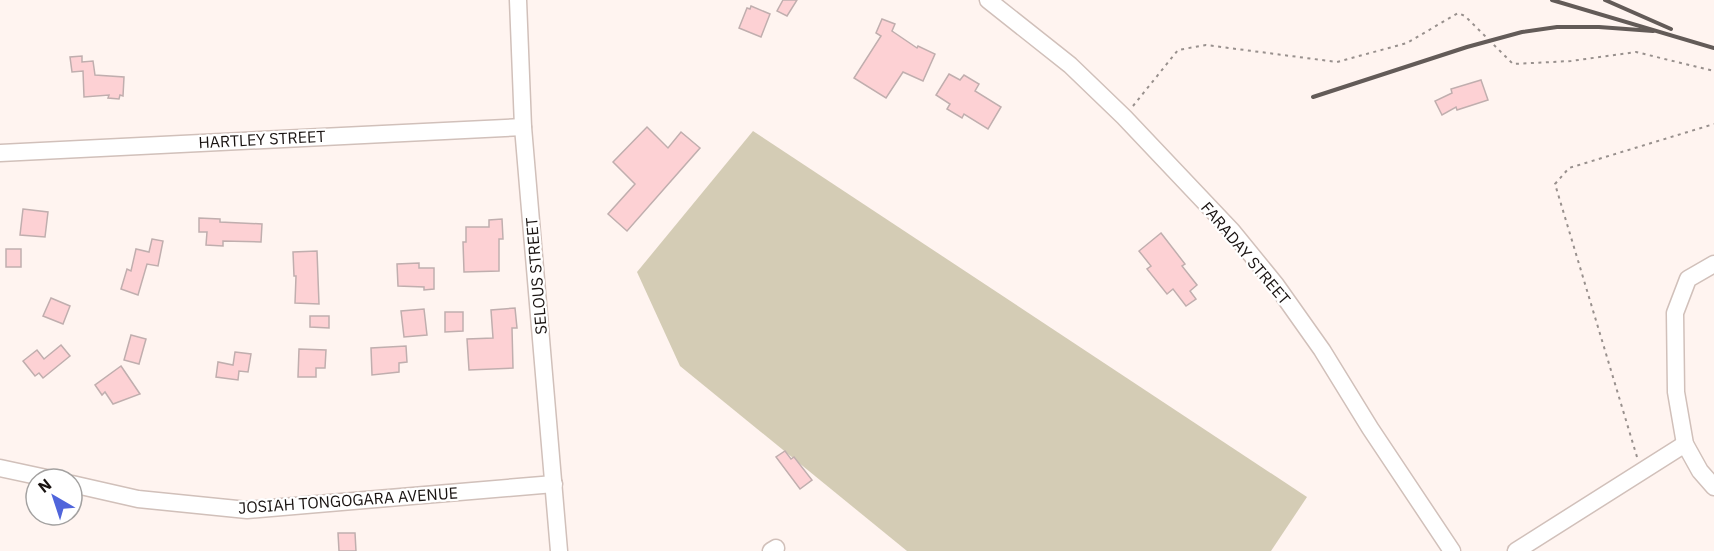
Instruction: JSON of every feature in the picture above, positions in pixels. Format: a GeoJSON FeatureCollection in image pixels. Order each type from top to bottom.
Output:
{"type":"FeatureCollection","features":[{"type":"Feature","properties":{"kind":"street","name":"SELOUS STREET"},"geometry":{"type":"LineString","coordinates":[[518,0],[523,127],[559,551]]}},
{"type":"Feature","properties":{"kind":"street","name":"FARADAY STREET"},"geometry":{"type":"LineString","coordinates":[[988,0],[1070,65],[1124,117],[1232,231],[1276,285],[1322,350],[1370,428],[1452,551]]}},
{"type":"Feature","properties":{"kind":"street","name":"HARTLEY STREET"},"geometry":{"type":"LineString","coordinates":[[0,153],[523,127]]}},
{"type":"Feature","properties":{"kind":"street"},"geometry":{"type":"LineString","coordinates":[[1714,264],[1688,279],[1674,313],[1676,393],[1685,444],[1714,488]]}},
{"type":"Feature","properties":{"kind":"street"},"geometry":{"type":"LineString","coordinates":[[1516,551],[1685,444]]}},
{"type":"Feature","properties":{"kind":"street"},"geometry":{"type":"LineString","coordinates":[[0,468],[24,473]]}},
{"type":"Feature","properties":{"kind":"street","name":"JOSIAH TONGOGARA AVENUE"},"geometry":{"type":"LineString","coordinates":[[84,487],[138,500],[248,510],[554,484]]}},
{"type":"Feature","properties":{"kind":"path"},"geometry":{"type":"LineString","coordinates":[[1124,117],[1178,50],[1206,45],[1337,62],[1407,43],[1458,13],[1466,16],[1513,64],[1571,61],[1636,52],[1714,71]]}},
{"type":"Feature","properties":{"kind":"path"},"geometry":{"type":"LineString","coordinates":[[1642,472],[1555,184],[1569,168],[1714,124]]}},
{"type":"Feature","properties":{"kind":"shaded area"},"geometry":{"type":"Polygon","coordinates":[[[753,131],[1307,497],[1271,551],[907,551],[680,366],[637,272],[753,131]]]}},
{"type":"Feature","properties":{"kind":"building"},"geometry":{"type":"Polygon","coordinates":[[[783,0],[797,0],[787,16],[777,11],[783,0]]]}},
{"type":"Feature","properties":{"kind":"building"},"geometry":{"type":"Polygon","coordinates":[[[751,6],[770,14],[761,37],[739,28],[747,8],[750,9],[751,6]]]}},
{"type":"Feature","properties":{"kind":"building"},"geometry":{"type":"Polygon","coordinates":[[[882,19],[895,24],[892,31],[917,48],[918,46],[935,54],[923,81],[903,72],[886,98],[854,78],[881,36],[876,33],[882,19]]]}},
{"type":"Feature","properties":{"kind":"building"},"geometry":{"type":"Polygon","coordinates":[[[82,56],[82,62],[93,61],[95,75],[124,77],[123,96],[120,95],[119,99],[108,98],[109,95],[84,97],[83,71],[72,72],[70,57],[82,56]]]}},
{"type":"Feature","properties":{"kind":"building"},"geometry":{"type":"Polygon","coordinates":[[[949,74],[960,80],[964,75],[979,84],[975,91],[1001,107],[988,129],[964,114],[962,118],[947,109],[950,104],[936,95],[949,74]]]}},
{"type":"Feature","properties":{"kind":"building"},"geometry":{"type":"Polygon","coordinates":[[[1481,80],[1488,100],[1457,110],[1456,107],[1442,115],[1435,101],[1452,93],[1451,89],[1481,80]]]}},
{"type":"Feature","properties":{"kind":"building"},"geometry":{"type":"Polygon","coordinates":[[[647,127],[668,148],[681,132],[700,148],[627,231],[608,214],[635,184],[613,162],[647,127]]]}},
{"type":"Feature","properties":{"kind":"building"},"geometry":{"type":"Polygon","coordinates":[[[23,209],[48,212],[45,237],[20,235],[23,209]]]}},
{"type":"Feature","properties":{"kind":"building"},"geometry":{"type":"Polygon","coordinates":[[[199,218],[220,219],[220,222],[262,224],[261,242],[223,241],[223,246],[206,245],[207,232],[199,232],[199,218]]]}},
{"type":"Feature","properties":{"kind":"building"},"geometry":{"type":"Polygon","coordinates":[[[502,219],[503,239],[499,239],[499,271],[464,272],[463,242],[466,242],[466,227],[489,227],[489,220],[502,219]]]}},
{"type":"Feature","properties":{"kind":"building"},"geometry":{"type":"Polygon","coordinates":[[[1161,233],[1185,264],[1182,266],[1197,285],[1190,291],[1196,299],[1186,306],[1173,289],[1167,294],[1147,269],[1151,266],[1139,251],[1161,233]]]}},
{"type":"Feature","properties":{"kind":"building"},"geometry":{"type":"Polygon","coordinates":[[[152,239],[163,241],[158,266],[147,264],[138,295],[121,289],[127,269],[131,271],[136,249],[149,252],[152,239]]]}},
{"type":"Feature","properties":{"kind":"building"},"geometry":{"type":"Polygon","coordinates":[[[6,249],[21,249],[21,267],[6,267],[6,249]]]}},
{"type":"Feature","properties":{"kind":"building"},"geometry":{"type":"Polygon","coordinates":[[[317,251],[319,304],[295,303],[296,276],[294,276],[293,252],[317,251]]]}},
{"type":"Feature","properties":{"kind":"building"},"geometry":{"type":"Polygon","coordinates":[[[419,263],[419,268],[434,268],[434,289],[424,290],[424,287],[398,286],[397,264],[419,263]]]}},
{"type":"Feature","properties":{"kind":"building"},"geometry":{"type":"Polygon","coordinates":[[[51,298],[70,306],[63,324],[43,316],[51,298]]]}},
{"type":"Feature","properties":{"kind":"building"},"geometry":{"type":"Polygon","coordinates":[[[515,308],[517,328],[512,328],[513,368],[469,370],[467,339],[493,338],[491,310],[515,308]]]}},
{"type":"Feature","properties":{"kind":"building"},"geometry":{"type":"Polygon","coordinates":[[[424,309],[427,335],[404,337],[401,311],[424,309]]]}},
{"type":"Feature","properties":{"kind":"building"},"geometry":{"type":"Polygon","coordinates":[[[445,312],[463,312],[463,331],[445,332],[445,312]]]}},
{"type":"Feature","properties":{"kind":"building"},"geometry":{"type":"Polygon","coordinates":[[[310,316],[329,316],[329,328],[310,327],[310,316]]]}},
{"type":"Feature","properties":{"kind":"building"},"geometry":{"type":"Polygon","coordinates":[[[131,335],[146,339],[139,364],[124,360],[131,335]]]}},
{"type":"Feature","properties":{"kind":"building"},"geometry":{"type":"Polygon","coordinates":[[[61,345],[70,356],[43,378],[39,373],[35,376],[23,361],[37,350],[44,359],[61,345]]]}},
{"type":"Feature","properties":{"kind":"building"},"geometry":{"type":"Polygon","coordinates":[[[406,346],[407,362],[399,363],[399,372],[372,375],[371,348],[406,346]]]}},
{"type":"Feature","properties":{"kind":"building"},"geometry":{"type":"Polygon","coordinates":[[[299,349],[326,350],[325,368],[316,368],[316,377],[298,377],[299,349]]]}},
{"type":"Feature","properties":{"kind":"building"},"geometry":{"type":"Polygon","coordinates":[[[235,352],[251,354],[248,372],[239,371],[238,380],[216,377],[218,362],[233,365],[235,352]]]}},
{"type":"Feature","properties":{"kind":"building"},"geometry":{"type":"Polygon","coordinates":[[[121,366],[140,394],[113,404],[105,392],[102,395],[95,385],[121,366]]]}},
{"type":"Feature","properties":{"kind":"building"},"geometry":{"type":"Polygon","coordinates":[[[785,451],[791,459],[794,457],[812,480],[800,489],[776,457],[785,451]]]}},
{"type":"Feature","properties":{"kind":"building"},"geometry":{"type":"Polygon","coordinates":[[[338,533],[355,533],[356,551],[339,551],[338,533]]]}},
{"type":"Feature","properties":{"kind":"railway"},"geometry":{"type":"LineString","coordinates":[[1552,0],[1714,48]]}},
{"type":"Feature","properties":{"kind":"railway"},"geometry":{"type":"LineString","coordinates":[[1605,0],[1671,29]]}},
{"type":"Feature","properties":{"kind":"railway"},"geometry":{"type":"LineString","coordinates":[[1313,97],[1467,47],[1522,32],[1557,27],[1653,31]]}}]}
